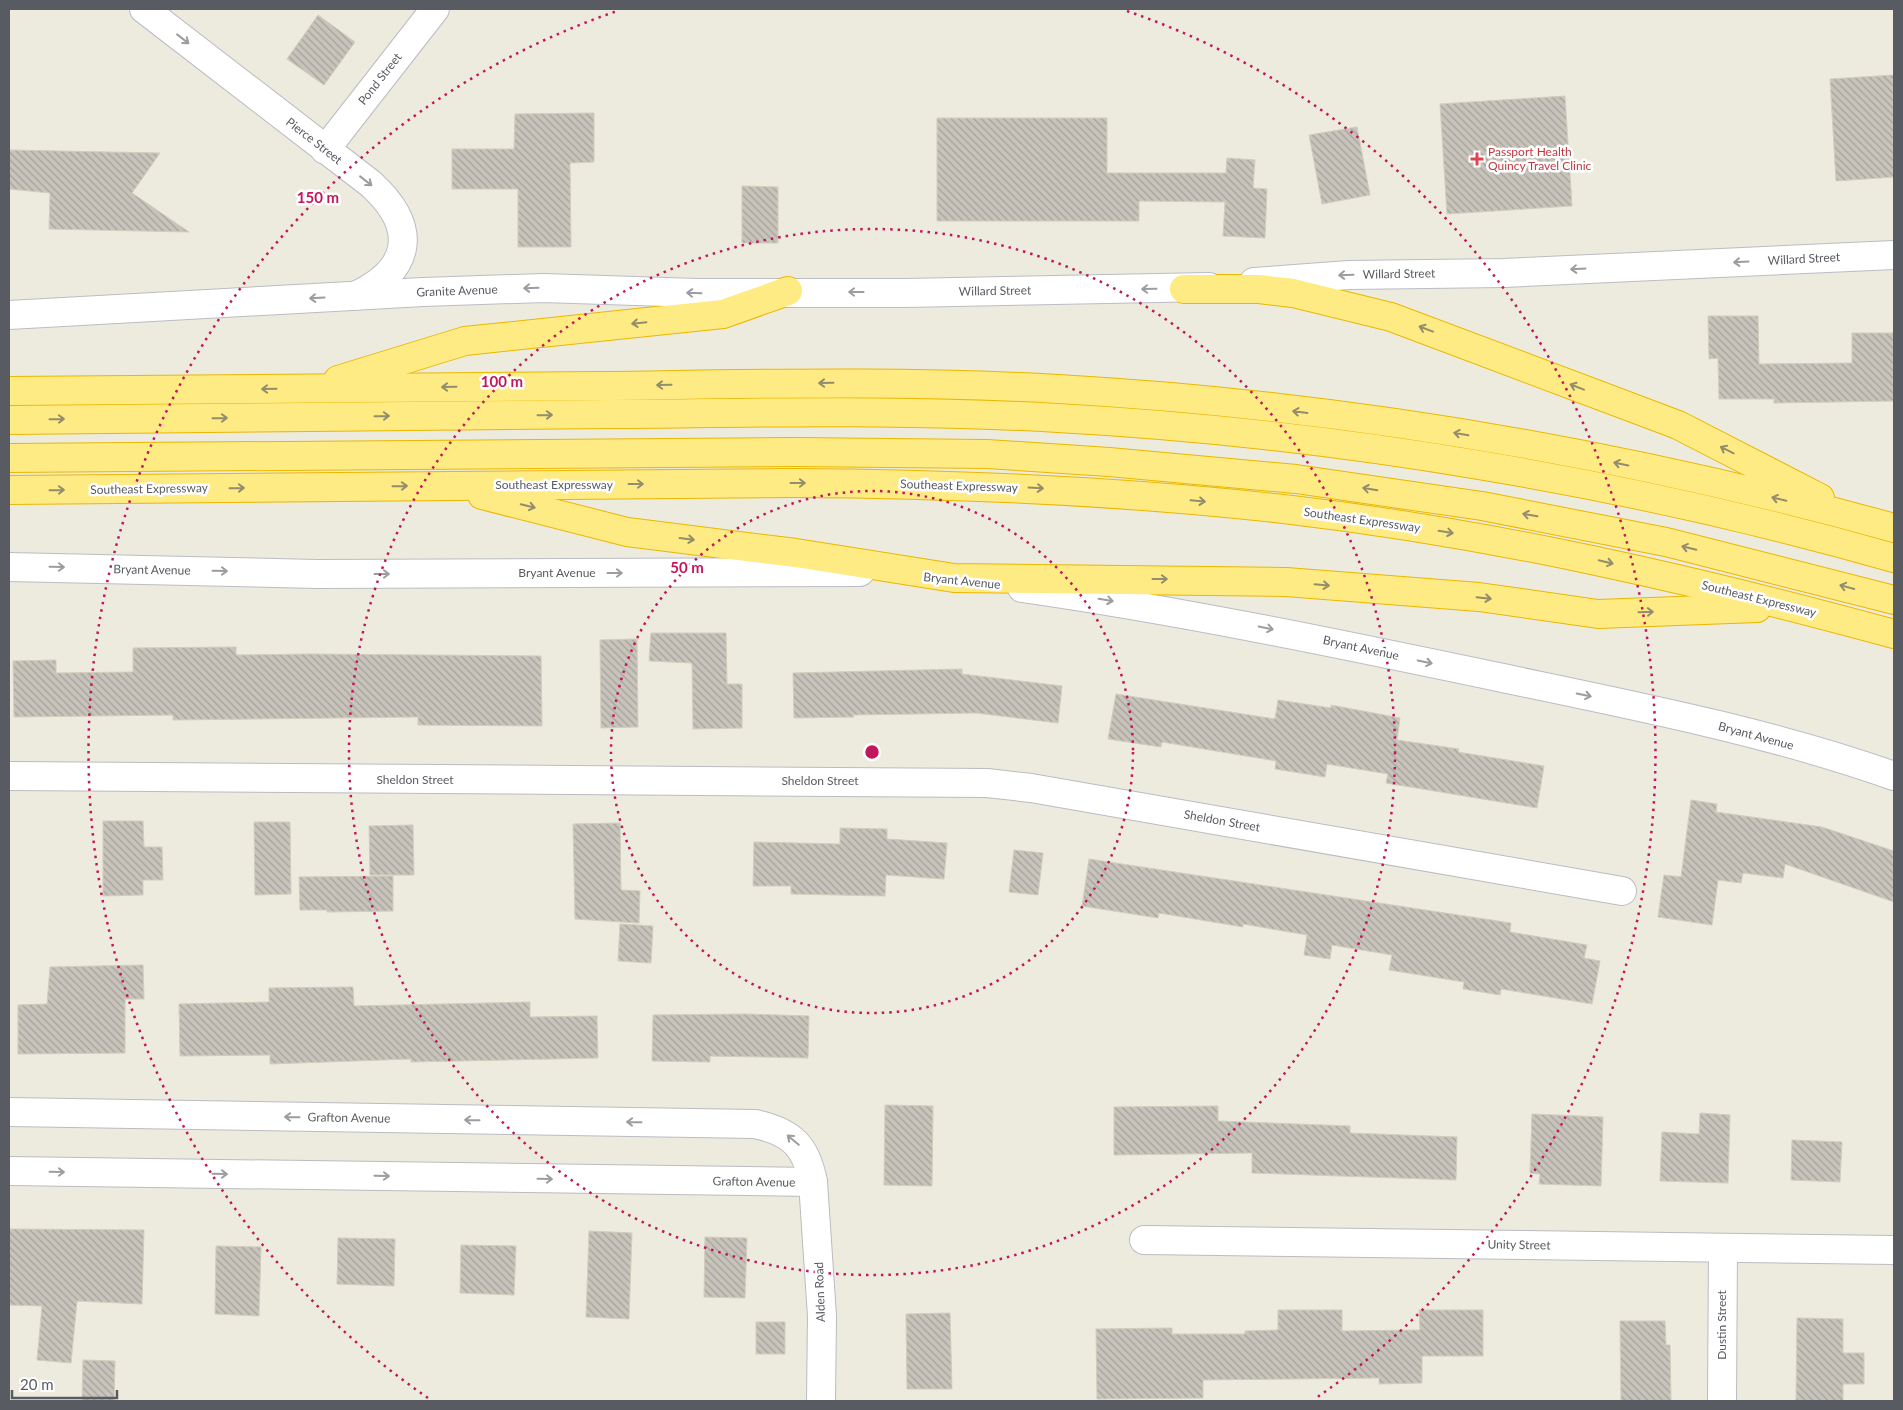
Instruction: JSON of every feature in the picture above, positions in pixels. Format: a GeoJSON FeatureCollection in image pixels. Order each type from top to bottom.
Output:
{"type":"FeatureCollection","features":[{"type":"Feature","properties":{"kind":"highway"},"geometry":{"type":"LineString","coordinates":[[1184,289],[1259,289],[1293,293],[1360,308],[1419,327],[1678,425],[1864,520]]}},
{"type":"Feature","properties":{"kind":"highway"},"geometry":{"type":"LineString","coordinates":[[310,388],[465,341],[723,314],[788,291]]}},
{"type":"Feature","properties":{"kind":"highway"},"geometry":{"type":"LineString","coordinates":[[9,391],[875,383],[1062,389],[1250,406],[1453,433],[1630,466],[1894,528]]}},
{"type":"Feature","properties":{"kind":"highway"},"geometry":{"type":"LineString","coordinates":[[9,420],[875,412],[1060,418],[1247,434],[1375,450],[1475,466],[1606,490],[1736,518],[1894,558]]}},
{"type":"Feature","properties":{"kind":"highway"},"geometry":{"type":"LineString","coordinates":[[9,458],[824,452],[987,454],[1109,462],[1296,479],[1482,506],[1666,542],[1894,600]]}},
{"type":"Feature","properties":{"kind":"highway","name":"Southeast Expressway"},"geometry":{"type":"LineString","coordinates":[[9,490],[918,484],[1037,488],[1169,498],[1292,510],[1477,537],[1599,560],[1894,634]]}},
{"type":"Feature","properties":{"kind":"highway"},"geometry":{"type":"LineString","coordinates":[[447,486],[627,532],[757,548],[954,578],[1286,582],[1478,597],[1598,614],[1791,607]]}},
{"type":"Feature","properties":{"kind":"street","name":"Pierce Street"},"geometry":{"type":"LineString","coordinates":[[144,9],[384,197],[394,209],[401,225],[403,236],[401,251],[386,278],[355,296]]}},
{"type":"Feature","properties":{"kind":"street","name":"Pond Street"},"geometry":{"type":"LineString","coordinates":[[325,150],[434,9]]}},
{"type":"Feature","properties":{"kind":"street","name":"Willard Street"},"geometry":{"type":"LineString","coordinates":[[905,293],[1184,289],[1349,275],[1504,273],[1894,255]]}},
{"type":"Feature","properties":{"kind":"street","name":"Granite Avenue"},"geometry":{"type":"LineString","coordinates":[[9,315],[355,296],[543,288],[697,293],[788,291],[905,293]]}},
{"type":"Feature","properties":{"kind":"street","name":"Bryant Avenue"},"geometry":{"type":"LineString","coordinates":[[9,567],[317,574],[826,571],[954,578],[1138,605],[1234,622],[1568,692],[1685,717],[1764,737],[1894,776]]}},
{"type":"Feature","properties":{"kind":"street","name":"Sheldon Street"},"geometry":{"type":"LineString","coordinates":[[9,776],[987,783],[1031,788],[1622,891]]}},
{"type":"Feature","properties":{"kind":"street","name":"Grafton Avenue"},"geometry":{"type":"LineString","coordinates":[[9,1112],[755,1124],[787,1134],[798,1144],[810,1166],[813,1182],[9,1171]]}},
{"type":"Feature","properties":{"kind":"street","name":"Alden Road"},"geometry":{"type":"LineString","coordinates":[[813,1182],[822,1316],[820,1401]]}},
{"type":"Feature","properties":{"kind":"street","name":"Unity Street"},"geometry":{"type":"LineString","coordinates":[[1144,1240],[1894,1250]]}},
{"type":"Feature","properties":{"kind":"street","name":"Dustin Street"},"geometry":{"type":"LineString","coordinates":[[1722,1401],[1723,1248]]}},
{"type":"Feature","properties":{"kind":"building"},"geometry":{"type":"Polygon","coordinates":[[[318,15],[355,42],[324,85],[287,59],[318,15]]]}},
{"type":"Feature","properties":{"kind":"building"},"geometry":{"type":"Polygon","coordinates":[[[1894,75],[1894,177],[1836,181],[1830,79],[1894,75]]]}},
{"type":"Feature","properties":{"kind":"building"},"geometry":{"type":"Polygon","coordinates":[[[1565,96],[1572,206],[1447,214],[1440,104],[1565,96]]]}},
{"type":"Feature","properties":{"kind":"building"},"geometry":{"type":"Polygon","coordinates":[[[594,113],[594,162],[570,163],[571,247],[518,247],[518,189],[452,189],[452,149],[514,149],[515,114],[594,113]]]}},
{"type":"Feature","properties":{"kind":"building"},"geometry":{"type":"Polygon","coordinates":[[[937,118],[1107,118],[1107,173],[1226,173],[1227,158],[1255,160],[1253,188],[1267,189],[1265,238],[1223,236],[1225,202],[1139,201],[1139,221],[937,221],[937,118]]]}},
{"type":"Feature","properties":{"kind":"building"},"geometry":{"type":"Polygon","coordinates":[[[1357,127],[1370,195],[1322,204],[1309,135],[1357,127]]]}},
{"type":"Feature","properties":{"kind":"building"},"geometry":{"type":"Polygon","coordinates":[[[9,150],[160,153],[132,193],[189,232],[49,229],[50,193],[9,189],[9,150]]]}},
{"type":"Feature","properties":{"kind":"building"},"geometry":{"type":"Polygon","coordinates":[[[742,186],[778,187],[778,243],[742,243],[742,186]]]}},
{"type":"Feature","properties":{"kind":"building"},"geometry":{"type":"Polygon","coordinates":[[[1708,316],[1758,316],[1759,364],[1852,363],[1852,333],[1894,333],[1894,401],[1774,403],[1774,399],[1719,399],[1718,358],[1709,359],[1708,316]]]}},
{"type":"Feature","properties":{"kind":"building"},"geometry":{"type":"Polygon","coordinates":[[[651,633],[726,633],[727,684],[742,684],[742,728],[693,729],[692,663],[649,661],[651,633]]]}},
{"type":"Feature","properties":{"kind":"building"},"geometry":{"type":"Polygon","coordinates":[[[637,639],[638,727],[601,728],[600,640],[637,639]]]}},
{"type":"Feature","properties":{"kind":"building"},"geometry":{"type":"Polygon","coordinates":[[[236,647],[236,655],[541,656],[542,726],[418,725],[418,717],[173,720],[173,715],[14,717],[13,661],[56,660],[56,673],[133,672],[133,648],[236,647]]]}},
{"type":"Feature","properties":{"kind":"building"},"geometry":{"type":"Polygon","coordinates":[[[962,669],[962,674],[1062,686],[1058,723],[976,713],[794,718],[793,673],[962,669]]]}},
{"type":"Feature","properties":{"kind":"building"},"geometry":{"type":"Polygon","coordinates":[[[1116,694],[1275,719],[1278,700],[1331,708],[1331,705],[1400,718],[1397,740],[1459,749],[1458,752],[1544,766],[1537,808],[1386,783],[1388,774],[1327,764],[1325,777],[1275,769],[1276,761],[1162,742],[1161,747],[1108,739],[1116,694]]]}},
{"type":"Feature","properties":{"kind":"building"},"geometry":{"type":"Polygon","coordinates":[[[1691,800],[1717,804],[1716,812],[1822,827],[1894,851],[1894,902],[1785,864],[1783,878],[1743,873],[1741,883],[1718,880],[1712,925],[1658,917],[1664,875],[1681,877],[1691,800]]]}},
{"type":"Feature","properties":{"kind":"building"},"geometry":{"type":"Polygon","coordinates":[[[103,821],[143,821],[144,847],[162,847],[163,880],[143,880],[143,895],[103,896],[103,821]]]}},
{"type":"Feature","properties":{"kind":"building"},"geometry":{"type":"Polygon","coordinates":[[[254,822],[290,822],[291,894],[255,895],[254,822]]]}},
{"type":"Feature","properties":{"kind":"building"},"geometry":{"type":"Polygon","coordinates":[[[620,823],[621,890],[640,891],[639,923],[575,919],[573,824],[620,823]]]}},
{"type":"Feature","properties":{"kind":"building"},"geometry":{"type":"Polygon","coordinates":[[[413,825],[414,875],[370,875],[369,826],[413,825]]]}},
{"type":"Feature","properties":{"kind":"building"},"geometry":{"type":"Polygon","coordinates":[[[840,828],[887,829],[887,839],[947,843],[944,879],[886,875],[885,896],[791,894],[791,886],[753,886],[754,842],[840,844],[840,828]]]}},
{"type":"Feature","properties":{"kind":"building"},"geometry":{"type":"Polygon","coordinates":[[[1014,850],[1043,853],[1038,895],[1009,892],[1014,850]]]}},
{"type":"Feature","properties":{"kind":"building"},"geometry":{"type":"Polygon","coordinates":[[[1089,859],[1511,923],[1510,932],[1587,945],[1584,958],[1600,961],[1592,1004],[1501,989],[1500,995],[1463,989],[1464,982],[1389,970],[1392,955],[1332,945],[1330,959],[1304,955],[1307,935],[1159,913],[1158,918],[1082,906],[1089,859]]]}},
{"type":"Feature","properties":{"kind":"building"},"geometry":{"type":"Polygon","coordinates":[[[393,876],[393,911],[327,912],[327,910],[300,910],[299,877],[393,876]]]}},
{"type":"Feature","properties":{"kind":"building"},"geometry":{"type":"Polygon","coordinates":[[[620,924],[653,926],[651,963],[618,961],[620,924]]]}},
{"type":"Feature","properties":{"kind":"building"},"geometry":{"type":"Polygon","coordinates":[[[143,965],[144,999],[125,999],[125,1053],[18,1054],[18,1005],[47,1004],[50,967],[143,965]]]}},
{"type":"Feature","properties":{"kind":"building"},"geometry":{"type":"Polygon","coordinates":[[[353,987],[354,1006],[530,1002],[530,1017],[597,1016],[598,1058],[411,1062],[411,1059],[270,1064],[270,1055],[180,1056],[179,1004],[269,1002],[269,988],[353,987]]]}},
{"type":"Feature","properties":{"kind":"building"},"geometry":{"type":"Polygon","coordinates":[[[746,1014],[809,1016],[808,1058],[710,1056],[710,1062],[652,1061],[653,1015],[746,1014]]]}},
{"type":"Feature","properties":{"kind":"building"},"geometry":{"type":"Polygon","coordinates":[[[885,1105],[933,1106],[932,1186],[884,1185],[885,1105]]]}},
{"type":"Feature","properties":{"kind":"building"},"geometry":{"type":"Polygon","coordinates":[[[1218,1106],[1218,1121],[1350,1126],[1350,1133],[1457,1137],[1456,1180],[1252,1173],[1252,1153],[1114,1155],[1114,1107],[1218,1106]]]}},
{"type":"Feature","properties":{"kind":"building"},"geometry":{"type":"Polygon","coordinates":[[[1700,1113],[1730,1115],[1728,1183],[1660,1181],[1662,1132],[1699,1134],[1700,1113]]]}},
{"type":"Feature","properties":{"kind":"building"},"geometry":{"type":"Polygon","coordinates":[[[1532,1114],[1603,1117],[1601,1186],[1539,1184],[1540,1174],[1530,1173],[1532,1114]]]}},
{"type":"Feature","properties":{"kind":"building"},"geometry":{"type":"Polygon","coordinates":[[[1792,1140],[1842,1142],[1840,1182],[1791,1180],[1792,1140]]]}},
{"type":"Feature","properties":{"kind":"building"},"geometry":{"type":"Polygon","coordinates":[[[9,1229],[144,1230],[142,1304],[77,1301],[71,1363],[37,1360],[42,1306],[9,1305],[9,1229]]]}},
{"type":"Feature","properties":{"kind":"building"},"geometry":{"type":"Polygon","coordinates":[[[589,1231],[632,1233],[629,1319],[586,1317],[589,1231]]]}},
{"type":"Feature","properties":{"kind":"building"},"geometry":{"type":"Polygon","coordinates":[[[705,1237],[747,1238],[745,1298],[704,1297],[705,1237]]]}},
{"type":"Feature","properties":{"kind":"building"},"geometry":{"type":"Polygon","coordinates":[[[338,1238],[395,1239],[394,1286],[337,1284],[338,1238]]]}},
{"type":"Feature","properties":{"kind":"building"},"geometry":{"type":"Polygon","coordinates":[[[461,1245],[516,1246],[514,1295],[460,1293],[461,1245]]]}},
{"type":"Feature","properties":{"kind":"building"},"geometry":{"type":"Polygon","coordinates":[[[216,1246],[261,1247],[259,1316],[215,1314],[216,1246]]]}},
{"type":"Feature","properties":{"kind":"building"},"geometry":{"type":"Polygon","coordinates":[[[1278,1310],[1342,1310],[1342,1331],[1420,1330],[1419,1310],[1483,1310],[1483,1356],[1422,1356],[1422,1383],[1379,1384],[1379,1378],[1203,1380],[1203,1398],[1097,1399],[1096,1329],[1172,1328],[1172,1334],[1245,1334],[1245,1331],[1278,1330],[1278,1310]]]}},
{"type":"Feature","properties":{"kind":"building"},"geometry":{"type":"Polygon","coordinates":[[[950,1313],[952,1389],[907,1389],[906,1314],[950,1313]]]}},
{"type":"Feature","properties":{"kind":"building"},"geometry":{"type":"Polygon","coordinates":[[[1797,1318],[1843,1319],[1843,1353],[1864,1353],[1864,1384],[1843,1384],[1843,1401],[1796,1401],[1797,1318]]]}},
{"type":"Feature","properties":{"kind":"building"},"geometry":{"type":"Polygon","coordinates":[[[1620,1321],[1665,1321],[1666,1345],[1670,1345],[1671,1401],[1621,1401],[1620,1321]]]}},
{"type":"Feature","properties":{"kind":"building"},"geometry":{"type":"Polygon","coordinates":[[[756,1322],[785,1322],[785,1354],[756,1354],[756,1322]]]}},
{"type":"Feature","properties":{"kind":"building"},"geometry":{"type":"Polygon","coordinates":[[[83,1360],[115,1361],[114,1401],[82,1401],[83,1360]]]}},
{"type":"Feature","properties":{"kind":"place","name":"Passport Health Quincy Travel Clinic"},"geometry":{"type":"Point","coordinates":[1477,159]}}]}
